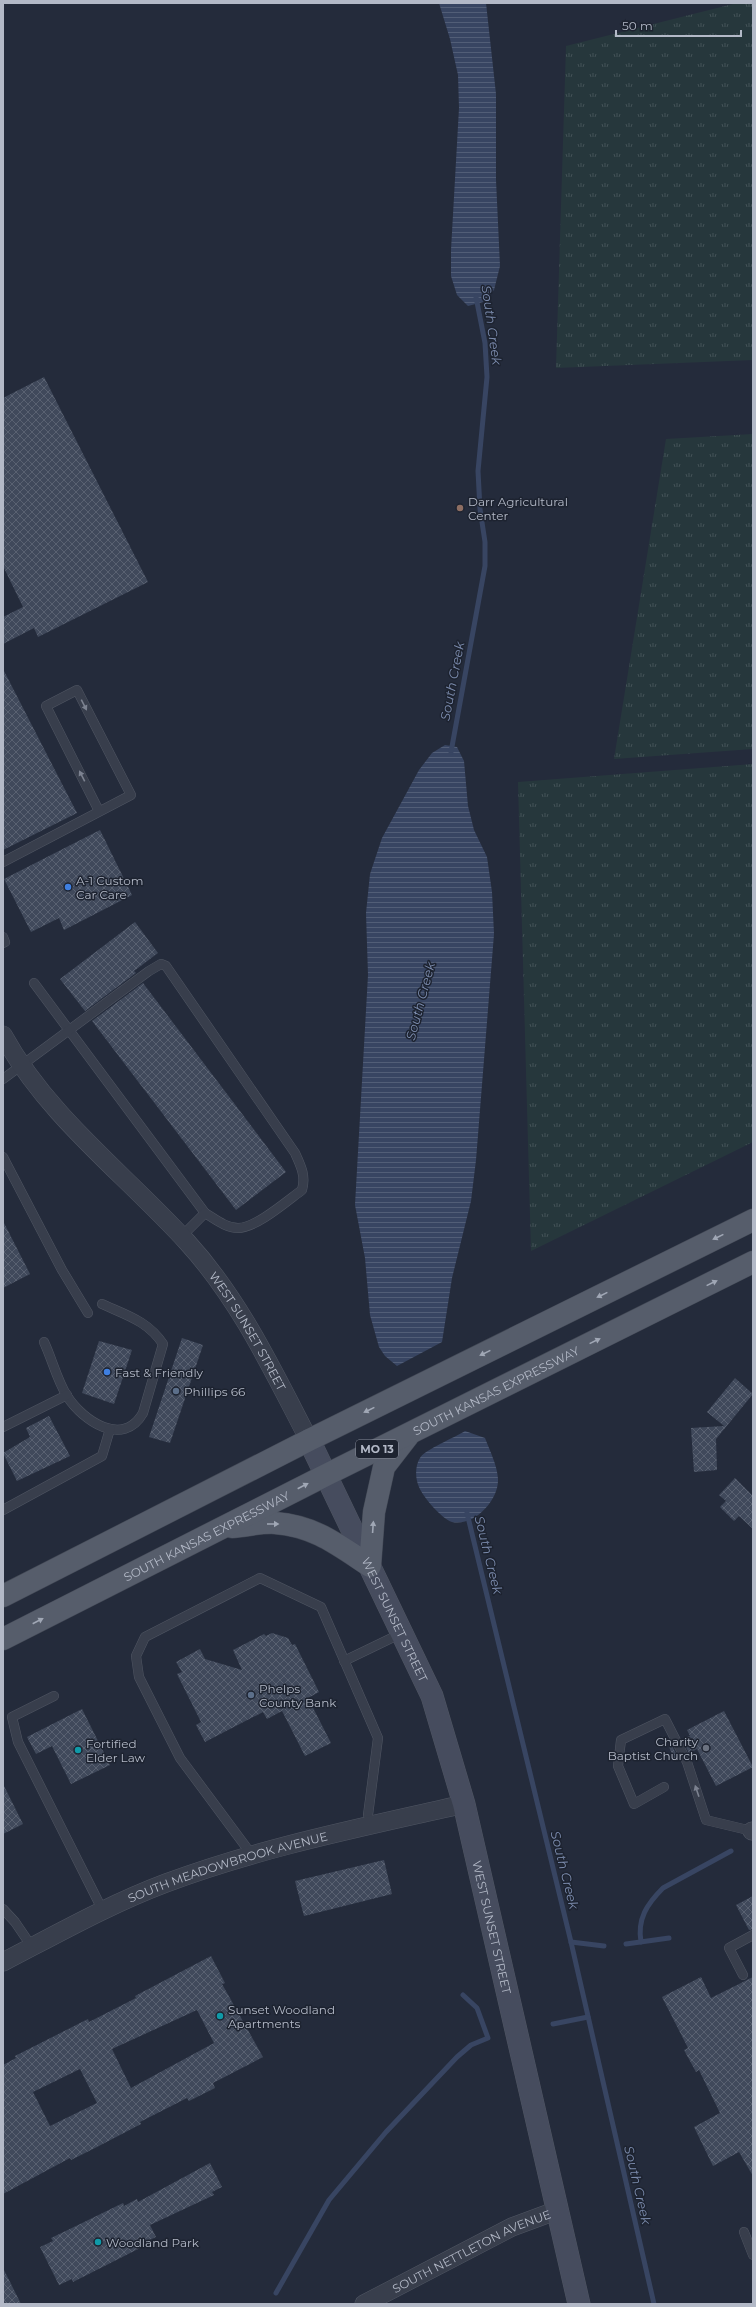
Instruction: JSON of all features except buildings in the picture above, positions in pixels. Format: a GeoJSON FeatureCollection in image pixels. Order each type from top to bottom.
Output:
{"type":"FeatureCollection","features":[{"type":"Feature","properties":{"kind":"main road"},"geometry":{"type":"LineString","coordinates":[[3,1596],[309,1440],[753,1220]]}},
{"type":"Feature","properties":{"kind":"main road","name":"SOUTH KANSAS EXPRESSWAY"},"geometry":{"type":"LineString","coordinates":[[3,1639],[411,1432],[753,1262]]}},
{"type":"Feature","properties":{"kind":"main road"},"geometry":{"type":"LineString","coordinates":[[220,1529],[275,1523],[308,1528],[323,1535],[370,1566],[374,1512],[384,1467],[411,1432]]}},
{"type":"Feature","properties":{"kind":"main road","name":"WEST SUNSET STREET"},"geometry":{"type":"LineString","coordinates":[[309,1440],[432,1696],[464,1804],[579,2304]]}},
{"type":"Feature","properties":{"kind":"street","name":"WEST SUNSET STREET"},"geometry":{"type":"LineString","coordinates":[[3,1035],[22,1067],[68,1124],[182,1236],[227,1291],[266,1357],[309,1440]]}},
{"type":"Feature","properties":{"kind":"street","name":"SOUTH MEADOWBROOK AVENUE"},"geometry":{"type":"LineString","coordinates":[[3,1962],[103,1911],[165,1884],[252,1855],[464,1804]]}},
{"type":"Feature","properties":{"kind":"street","name":"SOUTH NETTLETON AVENUE"},"geometry":{"type":"LineString","coordinates":[[364,2304],[512,2227],[558,2210]]}},
{"type":"Feature","properties":{"kind":"lane"},"geometry":{"type":"LineString","coordinates":[[3,862],[131,795],[77,690],[46,706],[99,811]]}},
{"type":"Feature","properties":{"kind":"lane"},"geometry":{"type":"LineString","coordinates":[[3,937],[5,942],[3,943]]}},
{"type":"Feature","properties":{"kind":"lane"},"geometry":{"type":"LineString","coordinates":[[3,1079],[22,1067],[70,1031],[149,971],[161,964],[166,966],[295,1153],[302,1168],[304,1182],[302,1190],[250,1226],[238,1228],[225,1225],[205,1213],[70,1031],[34,983]]}},
{"type":"Feature","properties":{"kind":"lane"},"geometry":{"type":"LineString","coordinates":[[3,1157],[62,1270],[88,1313]]}},
{"type":"Feature","properties":{"kind":"lane"},"geometry":{"type":"LineString","coordinates":[[182,1236],[205,1213]]}},
{"type":"Feature","properties":{"kind":"lane"},"geometry":{"type":"LineString","coordinates":[[44,1342],[67,1395],[78,1410],[96,1423],[110,1429],[124,1430],[137,1424],[143,1413],[163,1344],[155,1332],[147,1325],[102,1304]]}},
{"type":"Feature","properties":{"kind":"lane"},"geometry":{"type":"LineString","coordinates":[[3,1427],[67,1395]]}},
{"type":"Feature","properties":{"kind":"lane"},"geometry":{"type":"LineString","coordinates":[[3,1510],[102,1456],[110,1429]]}},
{"type":"Feature","properties":{"kind":"lane"},"geometry":{"type":"LineString","coordinates":[[252,1855],[180,1758],[139,1677],[136,1656],[145,1637],[260,1578],[321,1606],[378,1738],[368,1815]]}},
{"type":"Feature","properties":{"kind":"lane"},"geometry":{"type":"LineString","coordinates":[[344,1661],[402,1633]]}},
{"type":"Feature","properties":{"kind":"lane"},"geometry":{"type":"LineString","coordinates":[[54,1696],[12,1717],[18,1742],[103,1911]]}},
{"type":"Feature","properties":{"kind":"lane"},"geometry":{"type":"LineString","coordinates":[[664,1787],[634,1804],[618,1766],[621,1740],[664,1719],[687,1762],[706,1820],[752,1831]]}},
{"type":"Feature","properties":{"kind":"lane"},"geometry":{"type":"LineString","coordinates":[[3,1909],[32,1947]]}},
{"type":"Feature","properties":{"kind":"lane"},"geometry":{"type":"LineString","coordinates":[[743,1975],[729,1948],[753,1935]]}},
{"type":"Feature","properties":{"kind":"lane"},"geometry":{"type":"LineString","coordinates":[[744,2232],[753,2255]]}},
{"type":"Feature","properties":{"kind":"green space"},"geometry":{"type":"Polygon","coordinates":[[[737,3],[753,3],[753,360],[556,368],[566,46],[737,3]]]}},
{"type":"Feature","properties":{"kind":"green space"},"geometry":{"type":"Polygon","coordinates":[[[753,434],[753,749],[614,759],[666,439],[753,434]]]}},
{"type":"Feature","properties":{"kind":"green space"},"geometry":{"type":"Polygon","coordinates":[[[753,764],[753,1142],[531,1251],[518,782],[753,764]]]}},
{"type":"Feature","properties":{"kind":"water"},"geometry":{"type":"Polygon","coordinates":[[[439,3],[486,3],[496,94],[496,180],[500,266],[494,290],[483,302],[468,306],[457,295],[451,276],[451,250],[459,108],[458,75],[450,39],[439,3]]]}},
{"type":"Feature","properties":{"kind":"water"},"geometry":{"type":"Polygon","coordinates":[[[445,745],[457,747],[464,761],[468,806],[474,830],[487,857],[492,892],[494,934],[476,1160],[471,1201],[452,1278],[442,1342],[397,1366],[385,1356],[379,1347],[370,1315],[365,1258],[355,1205],[368,975],[366,913],[370,874],[382,838],[419,770],[432,753],[445,745]]]}},
{"type":"Feature","properties":{"kind":"water"},"geometry":{"type":"Polygon","coordinates":[[[465,1431],[485,1438],[496,1469],[498,1479],[497,1487],[490,1503],[484,1510],[469,1520],[452,1522],[443,1517],[424,1496],[416,1476],[416,1468],[418,1461],[427,1451],[465,1431]]]}},
{"type":"Feature","properties":{"kind":"waterway","name":"South Creek"},"geometry":{"type":"LineString","coordinates":[[451,752],[485,566],[485,542],[480,509],[478,471],[487,377],[485,343],[476,297]]}},
{"type":"Feature","properties":{"kind":"waterway","name":"South Creek"},"geometry":{"type":"LineString","coordinates":[[467,1513],[571,1942],[654,2304]]}},
{"type":"Feature","properties":{"kind":"waterway"},"geometry":{"type":"LineString","coordinates":[[641,1942],[640,1926],[644,1912],[663,1888],[731,1851]]}},
{"type":"Feature","properties":{"kind":"waterway"},"geometry":{"type":"LineString","coordinates":[[626,1944],[669,1938]]}},
{"type":"Feature","properties":{"kind":"waterway"},"geometry":{"type":"LineString","coordinates":[[571,1942],[604,1946]]}},
{"type":"Feature","properties":{"kind":"waterway"},"geometry":{"type":"LineString","coordinates":[[276,2293],[329,2200],[386,2132],[457,2057],[471,2045],[488,2038],[477,2008],[463,1995]]}},
{"type":"Feature","properties":{"kind":"waterway"},"geometry":{"type":"LineString","coordinates":[[553,2024],[588,2017]]}},
{"type":"Feature","properties":{"kind":"place","name":"Darr Agricultural Center"},"geometry":{"type":"Point","coordinates":[460,508]}},
{"type":"Feature","properties":{"kind":"place","name":"A-1 Custom Car Care"},"geometry":{"type":"Point","coordinates":[68,887]}},
{"type":"Feature","properties":{"kind":"place","name":"Fast & Friendly"},"geometry":{"type":"Point","coordinates":[107,1372]}},
{"type":"Feature","properties":{"kind":"place","name":"Phillips 66"},"geometry":{"type":"Point","coordinates":[176,1391]}},
{"type":"Feature","properties":{"kind":"place","name":"Phelps County Bank"},"geometry":{"type":"Point","coordinates":[251,1695]}},
{"type":"Feature","properties":{"kind":"place","name":"Charity Baptist Church"},"geometry":{"type":"Point","coordinates":[706,1748]}},
{"type":"Feature","properties":{"kind":"place","name":"Fortified Elder Law"},"geometry":{"type":"Point","coordinates":[78,1750]}},
{"type":"Feature","properties":{"kind":"place","name":"Sunset Woodland Apartments"},"geometry":{"type":"Point","coordinates":[220,2016]}},
{"type":"Feature","properties":{"kind":"place","name":"Woodland Park"},"geometry":{"type":"Point","coordinates":[98,2242]}}]}
